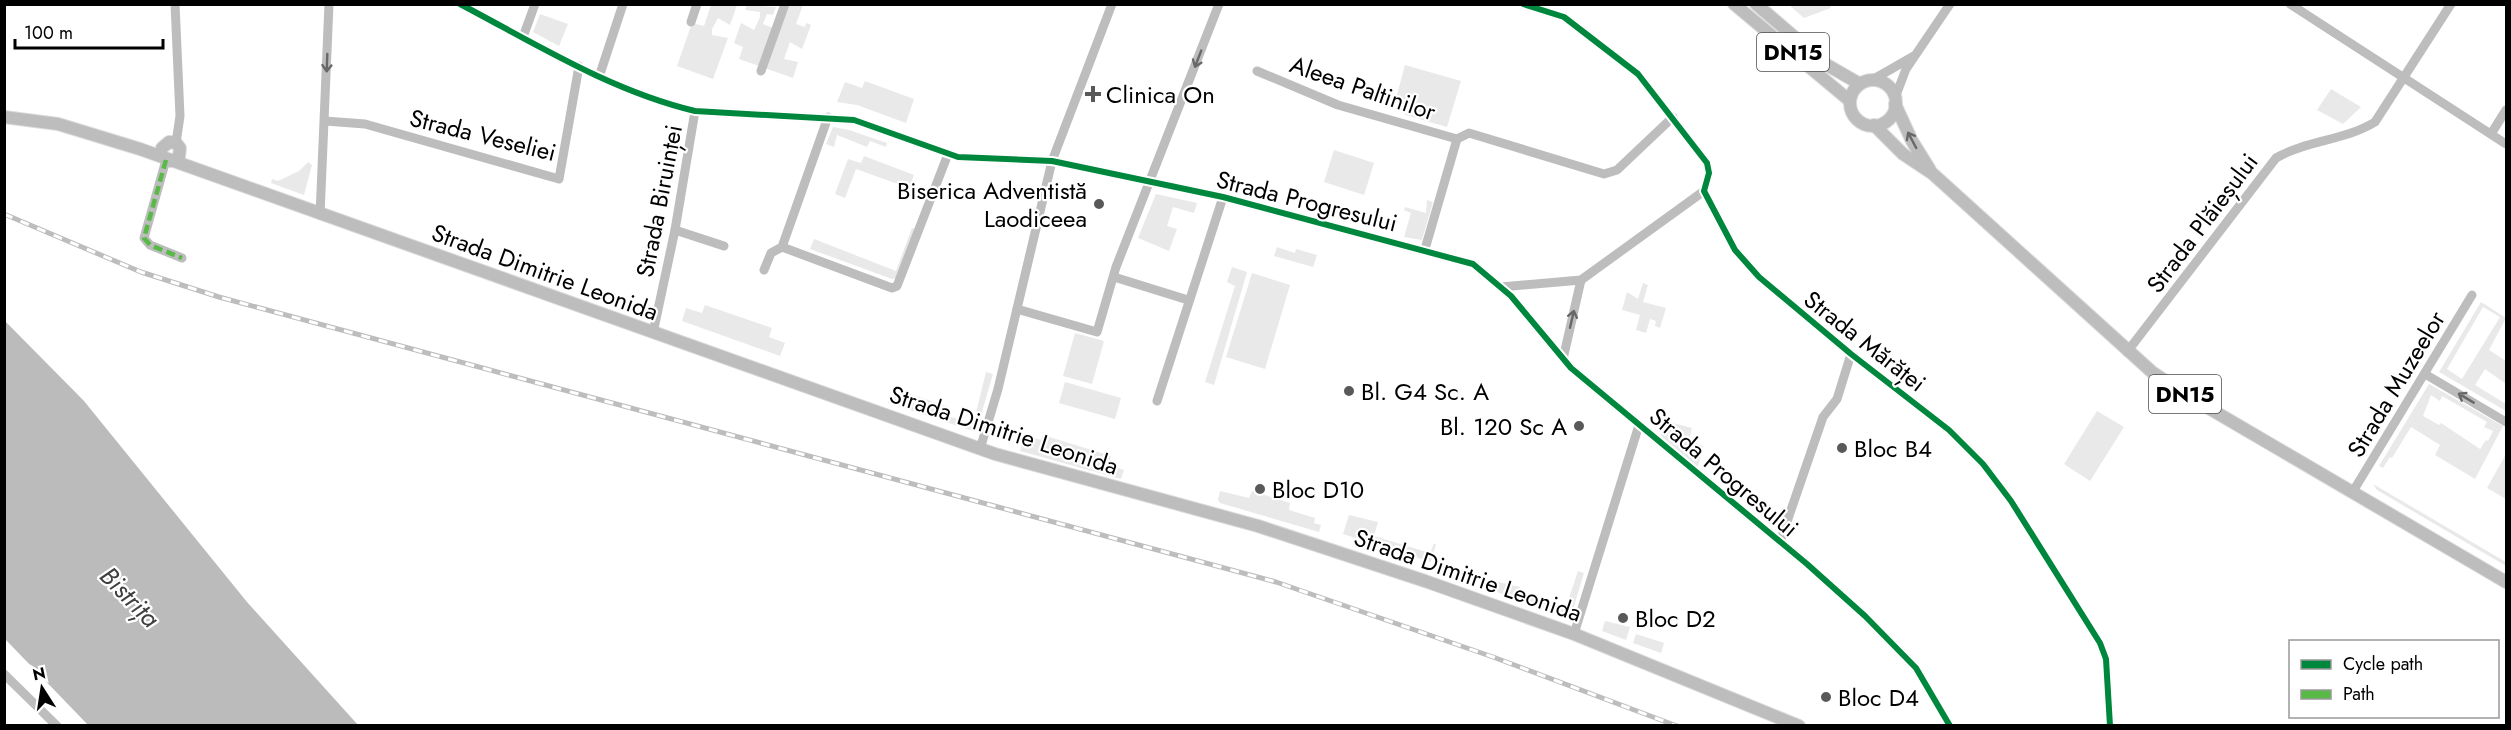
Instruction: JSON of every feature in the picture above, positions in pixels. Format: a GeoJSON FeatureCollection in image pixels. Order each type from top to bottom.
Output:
{"type":"FeatureCollection","features":[{"type":"Feature","properties":{"kind":"main road","name":"DN15"},"geometry":{"type":"LineString","coordinates":[[1734,4],[1850,101],[1854,116],[1866,124],[1874,125],[1903,154],[1933,174],[2127,352],[2188,396],[2506,582]]}},
{"type":"Feature","properties":{"kind":"main road","name":"DN15"},"geometry":{"type":"LineString","coordinates":[[1756,4],[1827,65],[1866,82],[1889,87],[1912,141],[1933,174]]}},
{"type":"Feature","properties":{"kind":"main road","name":"DN15"},"geometry":{"type":"LineString","coordinates":[[1850,101],[1866,82]]}},
{"type":"Feature","properties":{"kind":"main road"},"geometry":{"type":"LineString","coordinates":[[1874,125],[1886,121],[1895,101]]}},
{"type":"Feature","properties":{"kind":"main road","name":"Strada Dimitrie Leonida"},"geometry":{"type":"LineString","coordinates":[[4,117],[58,124],[165,157],[320,215],[980,449],[1309,542],[1574,634],[1799,726]]}},
{"type":"Feature","properties":{"kind":"main road"},"geometry":{"type":"LineString","coordinates":[[169,142],[178,148],[177,159],[165,157],[169,142]]}},
{"type":"Feature","properties":{"kind":"main road","name":"Strada Dimitrie Leonida"},"geometry":{"type":"LineString","coordinates":[[178,148],[196,169]]}},
{"type":"Feature","properties":{"kind":"main road","name":"DN15"},"geometry":{"type":"LineString","coordinates":[[2494,576],[2506,589]]}},
{"type":"Feature","properties":{"kind":"street"},"geometry":{"type":"LineString","coordinates":[[175,4],[180,116],[178,148]]}},
{"type":"Feature","properties":{"kind":"street"},"geometry":{"type":"LineString","coordinates":[[320,215],[329,4]]}},
{"type":"Feature","properties":{"kind":"street","name":"Strada Progresului"},"geometry":{"type":"LineString","coordinates":[[460,4],[599,77],[628,90],[695,111],[854,120],[948,154],[969,158],[1052,161],[1223,197],[1425,249],[1473,264],[1501,287],[1563,359],[1865,616],[1916,668],[1950,726]]}},
{"type":"Feature","properties":{"kind":"street"},"geometry":{"type":"LineString","coordinates":[[523,37],[535,4]]}},
{"type":"Feature","properties":{"kind":"street"},"geometry":{"type":"LineString","coordinates":[[599,77],[623,4]]}},
{"type":"Feature","properties":{"kind":"street"},"geometry":{"type":"LineString","coordinates":[[691,22],[697,4]]}},
{"type":"Feature","properties":{"kind":"street"},"geometry":{"type":"LineString","coordinates":[[762,71],[785,4]]}},
{"type":"Feature","properties":{"kind":"street"},"geometry":{"type":"LineString","coordinates":[[980,449],[1017,309],[1052,161],[1112,4]]}},
{"type":"Feature","properties":{"kind":"street"},"geometry":{"type":"LineString","coordinates":[[1017,309],[1096,332],[1114,277],[1219,4]]}},
{"type":"Feature","properties":{"kind":"street"},"geometry":{"type":"LineString","coordinates":[[1501,287],[1581,280],[1704,190],[1709,173],[1707,163],[1644,80],[1581,28],[1564,17],[1523,4]]}},
{"type":"Feature","properties":{"kind":"street"},"geometry":{"type":"LineString","coordinates":[[1895,101],[1901,79],[1950,4]]}},
{"type":"Feature","properties":{"kind":"street"},"geometry":{"type":"LineString","coordinates":[[2290,4],[2506,144]]}},
{"type":"Feature","properties":{"kind":"street","name":"Strada Plăieșului"},"geometry":{"type":"LineString","coordinates":[[2127,352],[2276,158],[2290,150],[2360,132],[2374,122],[2405,78],[2451,4]]}},
{"type":"Feature","properties":{"kind":"street"},"geometry":{"type":"LineString","coordinates":[[1866,82],[1916,54]]}},
{"type":"Feature","properties":{"kind":"street","name":"Strada Veseliei"},"geometry":{"type":"LineString","coordinates":[[325,121],[365,124],[559,179],[579,66]]}},
{"type":"Feature","properties":{"kind":"street","name":"Aleea Paltinilor"},"geometry":{"type":"LineString","coordinates":[[1257,72],[1338,105],[1457,139],[1469,133],[1611,174],[1673,117]]}},
{"type":"Feature","properties":{"kind":"street"},"geometry":{"type":"LineString","coordinates":[[2491,134],[2506,110]]}},
{"type":"Feature","properties":{"kind":"street","name":"Strada Biruinței"},"geometry":{"type":"LineString","coordinates":[[653,333],[675,230],[695,111]]}},
{"type":"Feature","properties":{"kind":"street"},"geometry":{"type":"LineString","coordinates":[[782,248],[828,117]]}},
{"type":"Feature","properties":{"kind":"street","name":"Aleea Paltinilor"},"geometry":{"type":"LineString","coordinates":[[1425,249],[1457,139]]}},
{"type":"Feature","properties":{"kind":"street"},"geometry":{"type":"LineString","coordinates":[[764,270],[771,253],[782,248],[892,288],[897,286],[948,154]]}},
{"type":"Feature","properties":{"kind":"street"},"geometry":{"type":"LineString","coordinates":[[165,157],[144,238],[150,245],[182,258]]}},
{"type":"Feature","properties":{"kind":"street","name":"Strada Mărăței"},"geometry":{"type":"LineString","coordinates":[[1704,190],[1735,250],[1773,291],[1961,441],[1998,483],[2100,643],[2106,659],[2110,726]]}},
{"type":"Feature","properties":{"kind":"street"},"geometry":{"type":"LineString","coordinates":[[1156,401],[1223,197]]}},
{"type":"Feature","properties":{"kind":"street"},"geometry":{"type":"LineString","coordinates":[[675,230],[724,246]]}},
{"type":"Feature","properties":{"kind":"street"},"geometry":{"type":"LineString","coordinates":[[1114,277],[1188,300]]}},
{"type":"Feature","properties":{"kind":"street"},"geometry":{"type":"LineString","coordinates":[[1563,359],[1581,280]]}},
{"type":"Feature","properties":{"kind":"street","name":"Strada Muzeelor"},"geometry":{"type":"LineString","coordinates":[[2352,493],[2472,295]]}},
{"type":"Feature","properties":{"kind":"street"},"geometry":{"type":"LineString","coordinates":[[1780,542],[1823,417],[1837,399],[1851,354]]}},
{"type":"Feature","properties":{"kind":"street"},"geometry":{"type":"LineString","coordinates":[[2425,374],[2506,422]]}},
{"type":"Feature","properties":{"kind":"street"},"geometry":{"type":"LineString","coordinates":[[1574,634],[1639,425]]}},
{"type":"Feature","properties":{"kind":"street"},"geometry":{"type":"LineString","coordinates":[[4,674],[57,726]]}},
{"type":"Feature","properties":{"kind":"shaded area"},"geometry":{"type":"Polygon","coordinates":[[[711,5],[737,5],[730,25],[718,18],[712,29],[712,35],[728,38],[713,79],[677,66],[692,23],[704,26],[711,5]]]}},
{"type":"Feature","properties":{"kind":"shaded area"},"geometry":{"type":"Polygon","coordinates":[[[747,5],[776,7],[773,15],[767,14],[763,24],[776,29],[785,5],[803,5],[796,24],[805,27],[806,23],[811,25],[802,49],[790,42],[784,59],[798,62],[793,78],[739,59],[743,47],[734,43],[741,23],[754,30],[760,17],[760,12],[745,10],[747,5]]]}},
{"type":"Feature","properties":{"kind":"shaded area"},"geometry":{"type":"Polygon","coordinates":[[[1789,5],[1829,5],[1831,8],[1804,18],[1789,5]]]}},
{"type":"Feature","properties":{"kind":"shaded area"},"geometry":{"type":"Polygon","coordinates":[[[540,14],[568,24],[559,46],[533,32],[540,14]]]}},
{"type":"Feature","properties":{"kind":"shaded area"},"geometry":{"type":"Polygon","coordinates":[[[1405,65],[1461,81],[1447,127],[1405,115],[1408,105],[1395,102],[1405,65]]]}},
{"type":"Feature","properties":{"kind":"shaded area"},"geometry":{"type":"Polygon","coordinates":[[[865,81],[914,99],[906,123],[857,105],[837,102],[845,82],[862,88],[865,81]]]}},
{"type":"Feature","properties":{"kind":"shaded area"},"geometry":{"type":"Polygon","coordinates":[[[2331,89],[2361,107],[2343,124],[2317,110],[2331,89]]]}},
{"type":"Feature","properties":{"kind":"shaded area"},"geometry":{"type":"Polygon","coordinates":[[[833,127],[887,143],[886,147],[870,141],[867,147],[837,135],[834,147],[826,144],[833,127]]]}},
{"type":"Feature","properties":{"kind":"shaded area"},"geometry":{"type":"Polygon","coordinates":[[[1334,150],[1374,163],[1364,195],[1324,182],[1334,150]]]}},
{"type":"Feature","properties":{"kind":"shaded area"},"geometry":{"type":"Polygon","coordinates":[[[864,156],[914,175],[909,188],[856,169],[845,198],[835,194],[848,159],[861,163],[864,156]]]}},
{"type":"Feature","properties":{"kind":"shaded area"},"geometry":{"type":"Polygon","coordinates":[[[308,162],[312,165],[304,195],[271,183],[272,179],[278,181],[299,171],[308,162]]]}},
{"type":"Feature","properties":{"kind":"shaded area"},"geometry":{"type":"Polygon","coordinates":[[[1156,194],[1197,203],[1194,213],[1173,207],[1167,226],[1177,229],[1169,251],[1138,238],[1156,194]]]}},
{"type":"Feature","properties":{"kind":"shaded area"},"geometry":{"type":"Polygon","coordinates":[[[1427,200],[1433,202],[1422,240],[1404,237],[1411,213],[1404,210],[1405,207],[1426,213],[1427,200]]]}},
{"type":"Feature","properties":{"kind":"shaded area"},"geometry":{"type":"Polygon","coordinates":[[[912,228],[916,229],[896,278],[892,279],[810,249],[814,239],[896,271],[912,228]]]}},
{"type":"Feature","properties":{"kind":"shaded area"},"geometry":{"type":"Polygon","coordinates":[[[1277,247],[1295,253],[1296,249],[1317,255],[1313,267],[1274,256],[1277,247]]]}},
{"type":"Feature","properties":{"kind":"shaded area"},"geometry":{"type":"Polygon","coordinates":[[[1232,267],[1247,272],[1214,385],[1205,382],[1235,286],[1227,282],[1232,267]]]}},
{"type":"Feature","properties":{"kind":"shaded area"},"geometry":{"type":"Polygon","coordinates":[[[1252,273],[1290,285],[1265,369],[1226,357],[1252,273]]]}},
{"type":"Feature","properties":{"kind":"shaded area"},"geometry":{"type":"Polygon","coordinates":[[[1643,283],[1648,285],[1643,302],[1666,308],[1660,328],[1655,326],[1656,321],[1650,319],[1646,333],[1636,330],[1640,315],[1622,310],[1627,292],[1638,299],[1643,283]]]}},
{"type":"Feature","properties":{"kind":"shaded area"},"geometry":{"type":"Polygon","coordinates":[[[2481,302],[2506,318],[2489,350],[2506,361],[2506,384],[2485,369],[2475,385],[2506,404],[2506,411],[2439,372],[2481,302]],[[2483,307],[2447,369],[2462,379],[2500,317],[2483,307]]]}},
{"type":"Feature","properties":{"kind":"shaded area"},"geometry":{"type":"Polygon","coordinates":[[[705,305],[772,328],[769,337],[785,343],[780,356],[682,321],[686,308],[702,313],[705,305]]]}},
{"type":"Feature","properties":{"kind":"shaded area"},"geometry":{"type":"Polygon","coordinates":[[[1075,333],[1104,341],[1092,384],[1063,376],[1075,333]]]}},
{"type":"Feature","properties":{"kind":"shaded area"},"geometry":{"type":"Polygon","coordinates":[[[986,372],[993,374],[976,432],[888,403],[890,395],[907,401],[910,394],[949,407],[946,415],[973,425],[986,372]]]}},
{"type":"Feature","properties":{"kind":"shaded area"},"geometry":{"type":"Polygon","coordinates":[[[1065,382],[1121,398],[1115,419],[1059,403],[1065,382]]]}},
{"type":"Feature","properties":{"kind":"shaded area"},"geometry":{"type":"Polygon","coordinates":[[[2429,384],[2503,426],[2475,479],[2435,455],[2440,445],[2411,427],[2392,458],[2390,457],[2383,468],[2379,466],[2429,384]],[[2431,395],[2423,416],[2439,425],[2441,423],[2480,449],[2486,440],[2488,441],[2493,431],[2484,427],[2487,422],[2442,396],[2440,401],[2431,395]]]}},
{"type":"Feature","properties":{"kind":"shaded area"},"geometry":{"type":"Polygon","coordinates":[[[2097,411],[2124,427],[2090,481],[2064,464],[2097,411]]]}},
{"type":"Feature","properties":{"kind":"shaded area"},"geometry":{"type":"Polygon","coordinates":[[[1665,421],[1692,428],[1689,440],[1703,446],[1698,467],[1661,436],[1665,421]]]}},
{"type":"Feature","properties":{"kind":"shaded area"},"geometry":{"type":"Polygon","coordinates":[[[1025,435],[1041,440],[1043,435],[1111,456],[1109,465],[1124,470],[1121,479],[1020,451],[1025,435]]]}},
{"type":"Feature","properties":{"kind":"shaded area"},"geometry":{"type":"Polygon","coordinates":[[[2506,454],[2506,499],[2487,488],[2506,454]]]}},
{"type":"Feature","properties":{"kind":"shaded area"},"geometry":{"type":"Polygon","coordinates":[[[2373,484],[2506,562],[2506,566],[2377,490],[2373,484]]]}},
{"type":"Feature","properties":{"kind":"shaded area"},"geometry":{"type":"Polygon","coordinates":[[[1220,491],[1249,498],[1252,491],[1290,503],[1289,510],[1315,518],[1314,523],[1321,525],[1319,532],[1220,503],[1218,500],[1220,491]]]}},
{"type":"Feature","properties":{"kind":"shaded area"},"geometry":{"type":"Polygon","coordinates":[[[1349,515],[1378,522],[1374,536],[1430,553],[1436,544],[1431,562],[1343,534],[1349,515]]]}},
{"type":"Feature","properties":{"kind":"shaded area"},"geometry":{"type":"Polygon","coordinates":[[[1578,571],[1584,573],[1571,616],[1555,612],[1558,604],[1566,607],[1578,571]]]}},
{"type":"Feature","properties":{"kind":"shaded area"},"geometry":{"type":"Polygon","coordinates":[[[1494,581],[1520,587],[1517,599],[1491,590],[1494,581]]]}},
{"type":"Feature","properties":{"kind":"shaded area"},"geometry":{"type":"Polygon","coordinates":[[[1525,593],[1554,603],[1551,611],[1522,600],[1525,593]]]}},
{"type":"Feature","properties":{"kind":"shaded area"},"geometry":{"type":"Polygon","coordinates":[[[1605,621],[1630,627],[1626,640],[1602,631],[1605,621]]]}},
{"type":"Feature","properties":{"kind":"shaded area"},"geometry":{"type":"Polygon","coordinates":[[[1636,634],[1664,643],[1661,653],[1633,643],[1636,634]]]}},
{"type":"Feature","properties":{"kind":"water","name":"Bistrița"},"geometry":{"type":"Polygon","coordinates":[[[4,320],[84,401],[247,602],[358,725],[88,725],[5,639],[4,320]]]}},
{"type":"Feature","properties":{"kind":"railway"},"geometry":{"type":"LineString","coordinates":[[4,214],[141,272],[219,297],[1276,582],[1493,657],[1677,726]]}},
{"type":"Feature","properties":{"kind":"marked path"},"geometry":{"type":"LineString","coordinates":[[166,160],[144,238],[150,245],[182,258]]}},
{"type":"Feature","properties":{"kind":"cycle path"},"geometry":{"type":"LineString","coordinates":[[460,4],[604,79],[695,111],[854,120],[958,157],[1052,161],[1223,197],[1473,264],[1511,296],[1571,368],[1807,564],[1865,616],[1916,668],[1950,726]]}},
{"type":"Feature","properties":{"kind":"cycle path"},"geometry":{"type":"LineString","coordinates":[[1523,4],[1564,17],[1638,74],[1707,163],[1709,173],[1704,191],[1735,250],[1759,277],[1851,354],[1949,430],[1983,464],[2011,501],[2100,643],[2106,659],[2110,726]]}},
{"type":"Feature","properties":{"kind":"place","name":"Clinica On"},"geometry":{"type":"Point","coordinates":[1093,94]}},
{"type":"Feature","properties":{"kind":"place","name":"Biserica Adventistă Laodiceea"},"geometry":{"type":"Point","coordinates":[1099,204]}},
{"type":"Feature","properties":{"kind":"place","name":"Bl. G4 Sc. A"},"geometry":{"type":"Point","coordinates":[1349,391]}},
{"type":"Feature","properties":{"kind":"place","name":"Bl. 120 Sc A"},"geometry":{"type":"Point","coordinates":[1579,426]}},
{"type":"Feature","properties":{"kind":"place","name":"Bloc B4"},"geometry":{"type":"Point","coordinates":[1842,448]}},
{"type":"Feature","properties":{"kind":"place","name":"Bloc D10"},"geometry":{"type":"Point","coordinates":[1260,489]}},
{"type":"Feature","properties":{"kind":"place","name":"Bloc D2"},"geometry":{"type":"Point","coordinates":[1623,618]}},
{"type":"Feature","properties":{"kind":"place","name":"Bloc D4"},"geometry":{"type":"Point","coordinates":[1826,697]}}]}
